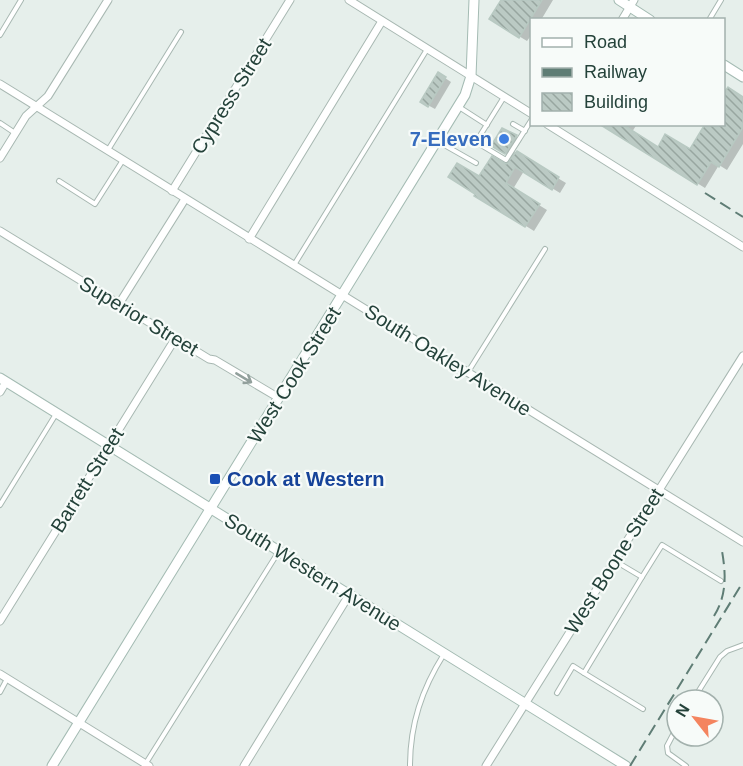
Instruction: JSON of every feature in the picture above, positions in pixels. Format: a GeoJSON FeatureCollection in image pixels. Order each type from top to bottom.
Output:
{"type":"FeatureCollection","features":[{"type":"Feature","properties":{"kind":"street"},"geometry":{"type":"LineString","coordinates":[[0,158],[26,116],[48,96],[108,0]]}},
{"type":"Feature","properties":{"kind":"street","name":"Cypress Street"},"geometry":{"type":"LineString","coordinates":[[172,191],[290,0]]}},
{"type":"Feature","properties":{"kind":"street"},"geometry":{"type":"LineString","coordinates":[[349,0],[530,113]]}},
{"type":"Feature","properties":{"kind":"street","name":"West Cook Street"},"geometry":{"type":"LineString","coordinates":[[52,766],[459,107],[471,76],[474,0]]}},
{"type":"Feature","properties":{"kind":"street"},"geometry":{"type":"LineString","coordinates":[[619,0],[632,4],[648,18]]}},
{"type":"Feature","properties":{"kind":"street"},"geometry":{"type":"LineString","coordinates":[[623,18],[632,4]]}},
{"type":"Feature","properties":{"kind":"street"},"geometry":{"type":"LineString","coordinates":[[249,239],[382,21]]}},
{"type":"Feature","properties":{"kind":"street"},"geometry":{"type":"LineString","coordinates":[[725,66],[743,77]]}},
{"type":"Feature","properties":{"kind":"street","name":"South Oakley Avenue"},"geometry":{"type":"LineString","coordinates":[[0,84],[743,542]]}},
{"type":"Feature","properties":{"kind":"street"},"geometry":{"type":"LineString","coordinates":[[552,126],[743,247]]}},
{"type":"Feature","properties":{"kind":"street"},"geometry":{"type":"LineString","coordinates":[[119,304],[185,199]]}},
{"type":"Feature","properties":{"kind":"street","name":"Superior Street"},"geometry":{"type":"LineString","coordinates":[[0,231],[175,339],[279,398]]}},
{"type":"Feature","properties":{"kind":"street","name":"Barrett Street"},"geometry":{"type":"LineString","coordinates":[[0,621],[175,339]]}},
{"type":"Feature","properties":{"kind":"street","name":"West Boone Street"},"geometry":{"type":"LineString","coordinates":[[486,766],[743,356]]}},
{"type":"Feature","properties":{"kind":"street"},"geometry":{"type":"LineString","coordinates":[[0,392],[3,380]]}},
{"type":"Feature","properties":{"kind":"street","name":"South Western Avenue"},"geometry":{"type":"LineString","coordinates":[[3,380],[525,703],[611,762],[626,766]]}},
{"type":"Feature","properties":{"kind":"street"},"geometry":{"type":"LineString","coordinates":[[244,766],[349,595]]}},
{"type":"Feature","properties":{"kind":"street"},"geometry":{"type":"LineString","coordinates":[[0,674],[147,765]]}},
{"type":"Feature","properties":{"kind":"lane"},"geometry":{"type":"LineString","coordinates":[[0,35],[21,0]]}},
{"type":"Feature","properties":{"kind":"lane"},"geometry":{"type":"LineString","coordinates":[[710,18],[721,0]]}},
{"type":"Feature","properties":{"kind":"lane"},"geometry":{"type":"LineString","coordinates":[[107,150],[181,32]]}},
{"type":"Feature","properties":{"kind":"lane"},"geometry":{"type":"LineString","coordinates":[[293,265],[426,51]]}},
{"type":"Feature","properties":{"kind":"lane"},"geometry":{"type":"LineString","coordinates":[[504,97],[476,142],[506,160],[530,121]]}},
{"type":"Feature","properties":{"kind":"lane"},"geometry":{"type":"LineString","coordinates":[[459,107],[487,125]]}},
{"type":"Feature","properties":{"kind":"lane"},"geometry":{"type":"LineString","coordinates":[[0,123],[16,133]]}},
{"type":"Feature","properties":{"kind":"lane"},"geometry":{"type":"LineString","coordinates":[[513,124],[525,131]]}},
{"type":"Feature","properties":{"kind":"lane"},"geometry":{"type":"LineString","coordinates":[[438,141],[476,163]]}},
{"type":"Feature","properties":{"kind":"lane"},"geometry":{"type":"LineString","coordinates":[[58,181],[95,204],[123,160]]}},
{"type":"Feature","properties":{"kind":"lane"},"geometry":{"type":"LineString","coordinates":[[468,373],[545,249]]}},
{"type":"Feature","properties":{"kind":"lane"},"geometry":{"type":"LineString","coordinates":[[0,505],[57,413]]}},
{"type":"Feature","properties":{"kind":"lane"},"geometry":{"type":"LineString","coordinates":[[584,672],[662,545],[721,581]]}},
{"type":"Feature","properties":{"kind":"lane"},"geometry":{"type":"LineString","coordinates":[[147,765],[279,551]]}},
{"type":"Feature","properties":{"kind":"lane"},"geometry":{"type":"LineString","coordinates":[[614,560],[642,577]]}},
{"type":"Feature","properties":{"kind":"lane"},"geometry":{"type":"LineString","coordinates":[[701,688],[720,657],[743,645]]}},
{"type":"Feature","properties":{"kind":"lane"},"geometry":{"type":"LineString","coordinates":[[410,766],[411,738],[417,708],[426,685],[444,653]]}},
{"type":"Feature","properties":{"kind":"lane"},"geometry":{"type":"LineString","coordinates":[[557,693],[573,666],[643,709]]}},
{"type":"Feature","properties":{"kind":"lane"},"geometry":{"type":"LineString","coordinates":[[0,692],[8,679]]}},
{"type":"Feature","properties":{"kind":"lane"},"geometry":{"type":"LineString","coordinates":[[667,748],[668,753],[686,766]]}},
{"type":"Feature","properties":{"kind":"building"},"geometry":{"type":"Polygon","coordinates":[[[501,0],[542,0],[519,38],[489,19],[501,0]]]}},
{"type":"Feature","properties":{"kind":"building"},"geometry":{"type":"Polygon","coordinates":[[[438,72],[446,77],[428,107],[420,102],[438,72]]]}},
{"type":"Feature","properties":{"kind":"building"},"geometry":{"type":"Polygon","coordinates":[[[728,87],[743,97],[743,127],[719,167],[711,162],[697,185],[602,126],[625,126],[658,147],[665,134],[690,149],[704,126],[725,126],[725,91],[728,87]]]}},
{"type":"Feature","properties":{"kind":"building"},"geometry":{"type":"Polygon","coordinates":[[[502,128],[517,135],[505,154],[492,144],[502,128]]]}},
{"type":"Feature","properties":{"kind":"building"},"geometry":{"type":"Polygon","coordinates":[[[517,151],[559,177],[552,190],[515,167],[506,183],[540,204],[525,227],[448,177],[457,163],[479,176],[492,156],[506,164],[517,151]]]}},
{"type":"Feature","properties":{"kind":"railway"},"geometry":{"type":"LineString","coordinates":[[705,193],[743,217]]}},
{"type":"Feature","properties":{"kind":"railway"},"geometry":{"type":"LineString","coordinates":[[714,616],[721,600],[724,584],[722,551]]}},
{"type":"Feature","properties":{"kind":"railway"},"geometry":{"type":"LineString","coordinates":[[630,766],[743,582]]}},
{"type":"Feature","properties":{"kind":"place","name":"7-Eleven"},"geometry":{"type":"Point","coordinates":[504,139]}},
{"type":"Feature","properties":{"kind":"place","name":"Cook at Western"},"geometry":{"type":"Point","coordinates":[215,479]}}]}
